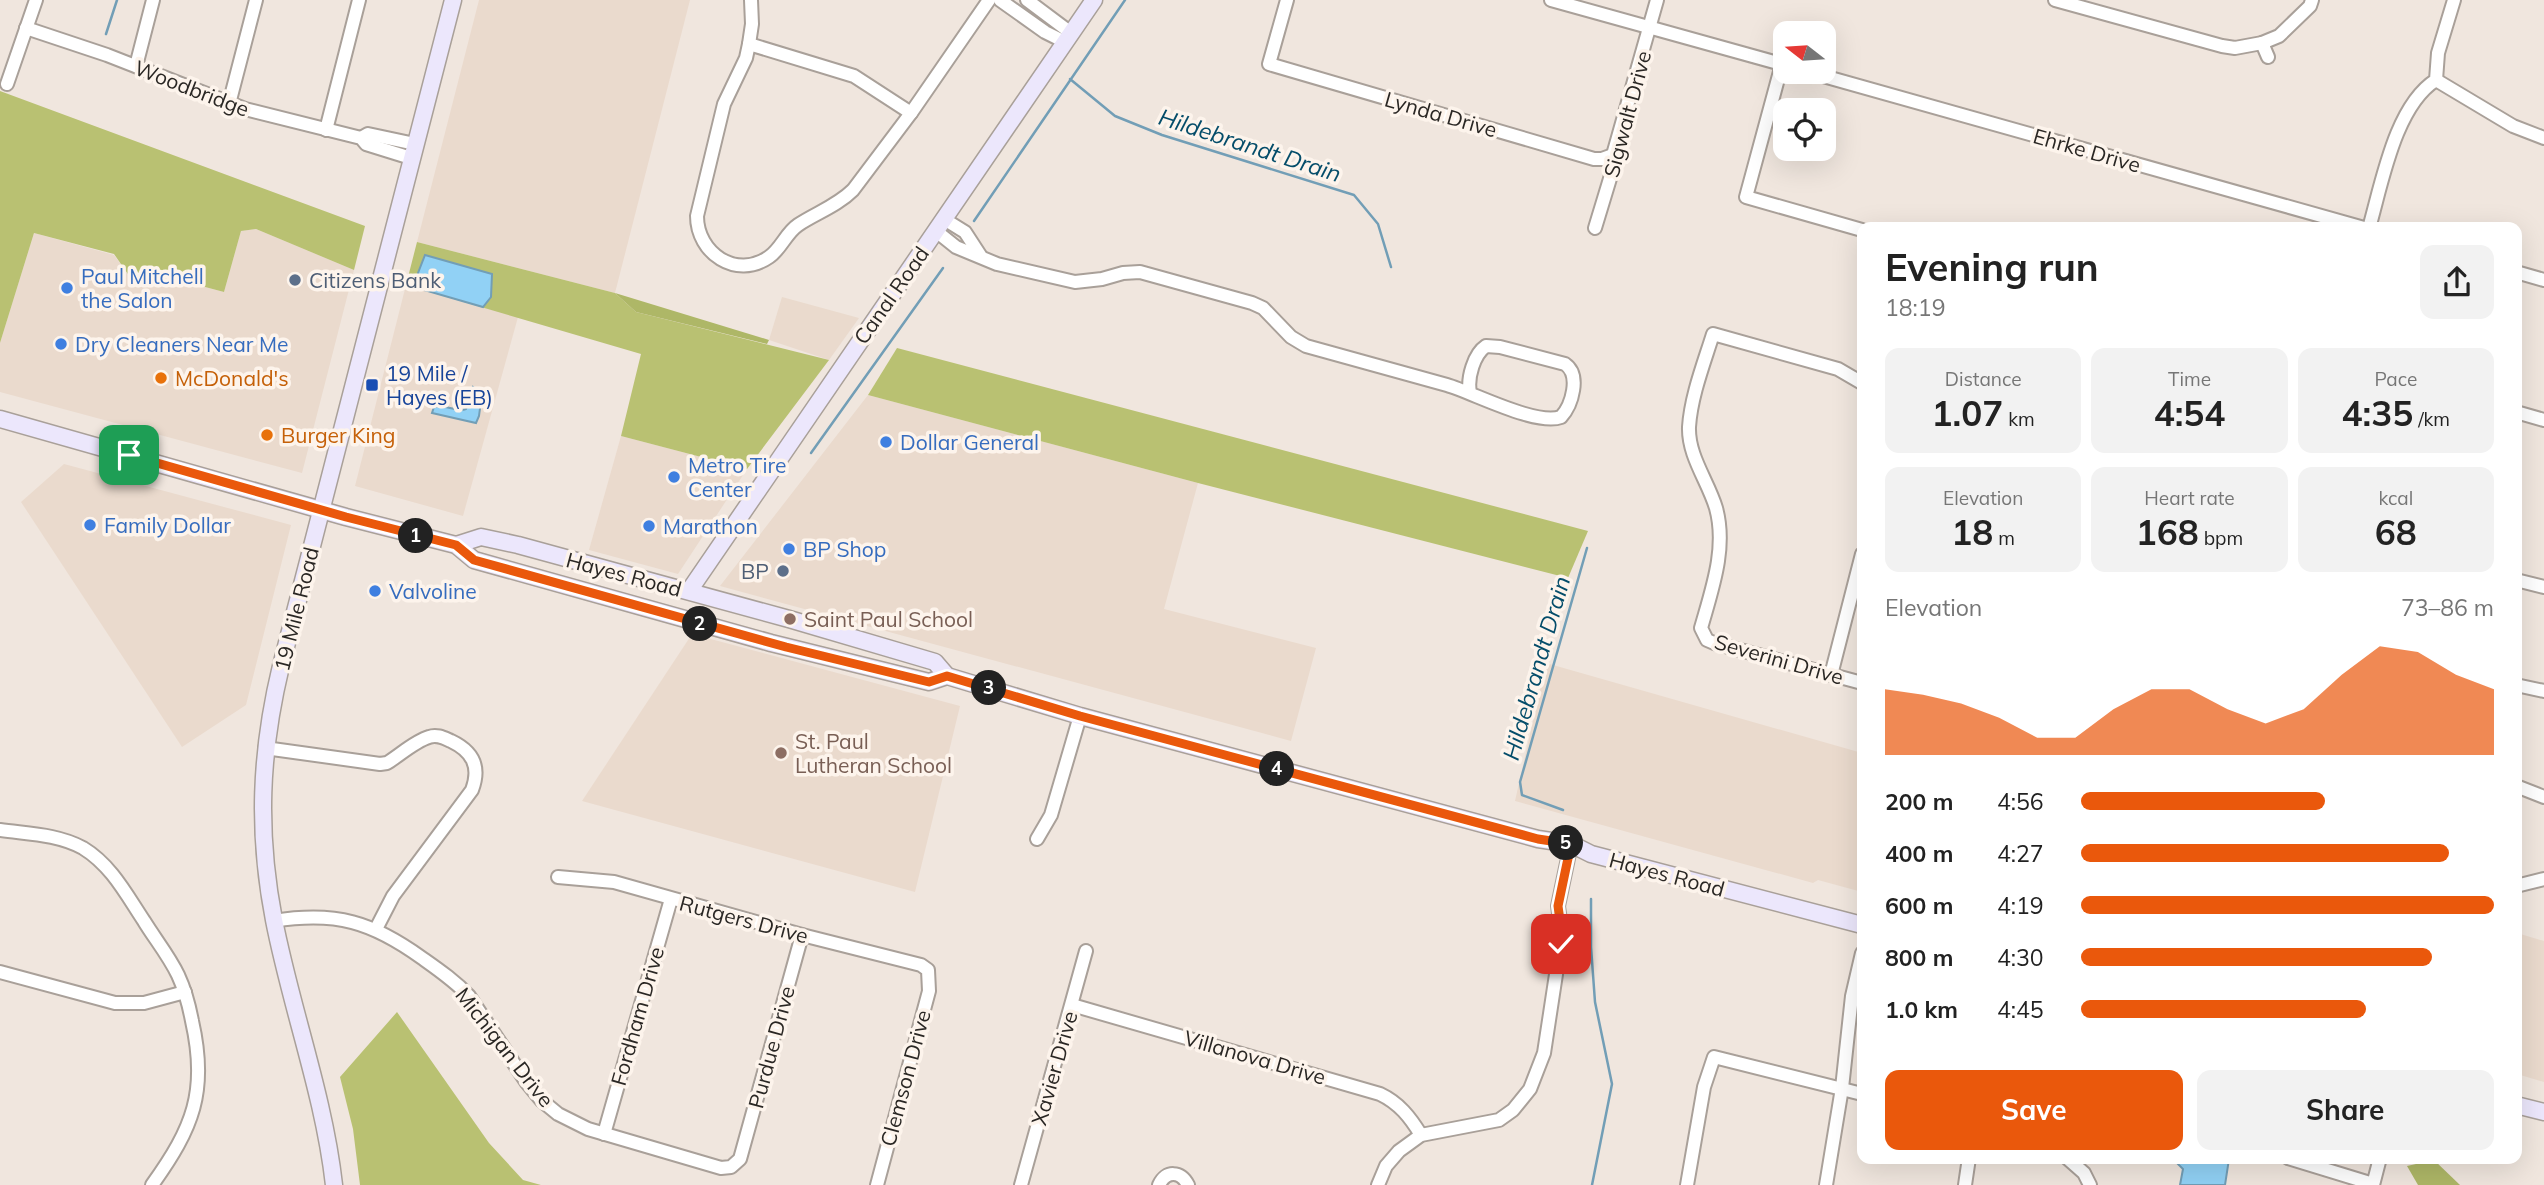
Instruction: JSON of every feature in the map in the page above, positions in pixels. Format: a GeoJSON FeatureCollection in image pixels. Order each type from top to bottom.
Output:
{"type":"FeatureCollection","features":[{"type":"Feature","properties":{"kind":"street"},"geometry":{"type":"LineString","coordinates":[[7,83],[36,0]]}},
{"type":"Feature","properties":{"kind":"street"},"geometry":{"type":"LineString","coordinates":[[136,66],[153,0]]}},
{"type":"Feature","properties":{"kind":"street"},"geometry":{"type":"LineString","coordinates":[[229,104],[256,0]]}},
{"type":"Feature","properties":{"kind":"street"},"geometry":{"type":"LineString","coordinates":[[326,130],[359,0]]}},
{"type":"Feature","properties":{"kind":"street","name":"19 Mile Road"},"geometry":{"type":"LineString","coordinates":[[334,1185],[327,1137],[274,920],[262,823],[265,748],[278,681],[453,0]]}},
{"type":"Feature","properties":{"kind":"street"},"geometry":{"type":"LineString","coordinates":[[751,0],[752,24],[746,58],[724,104],[698,209],[698,231],[705,247],[715,257],[734,265],[754,264],[768,257],[791,230],[846,196],[911,113],[989,0]]}},
{"type":"Feature","properties":{"kind":"street"},"geometry":{"type":"LineString","coordinates":[[1000,0],[1045,32],[1068,37]]}},
{"type":"Feature","properties":{"kind":"street"},"geometry":{"type":"LineString","coordinates":[[1027,0],[1068,37]]}},
{"type":"Feature","properties":{"kind":"street","name":"Canal Road"},"geometry":{"type":"LineString","coordinates":[[689,591],[1094,0]]}},
{"type":"Feature","properties":{"kind":"street","name":"Lynda Drive"},"geometry":{"type":"LineString","coordinates":[[1287,0],[1269,64],[1594,159],[1613,155]]}},
{"type":"Feature","properties":{"kind":"street"},"geometry":{"type":"LineString","coordinates":[[1551,0],[1773,61]]}},
{"type":"Feature","properties":{"kind":"street","name":"Sigwalt Drive"},"geometry":{"type":"LineString","coordinates":[[1595,228],[1657,0]]}},
{"type":"Feature","properties":{"kind":"street"},"geometry":{"type":"LineString","coordinates":[[2055,0],[2235,48],[2262,43],[2279,36],[2310,6],[2312,0]]}},
{"type":"Feature","properties":{"kind":"street"},"geometry":{"type":"LineString","coordinates":[[2436,80],[2438,53],[2454,0]]}},
{"type":"Feature","properties":{"kind":"street","name":"Woodbridge"},"geometry":{"type":"LineString","coordinates":[[26,28],[136,66],[229,104],[361,138],[366,144],[386,152],[413,151]]}},
{"type":"Feature","properties":{"kind":"street"},"geometry":{"type":"LineString","coordinates":[[2262,43],[2268,57]]}},
{"type":"Feature","properties":{"kind":"street"},"geometry":{"type":"LineString","coordinates":[[749,44],[854,76],[911,113]]}},
{"type":"Feature","properties":{"kind":"street","name":"Ehrke Drive"},"geometry":{"type":"LineString","coordinates":[[1836,79],[2345,222]]}},
{"type":"Feature","properties":{"kind":"street"},"geometry":{"type":"LineString","coordinates":[[2436,80],[2513,126],[2544,138]]}},
{"type":"Feature","properties":{"kind":"street"},"geometry":{"type":"LineString","coordinates":[[2368,222],[2402,123],[2426,86],[2436,80]]}},
{"type":"Feature","properties":{"kind":"street"},"geometry":{"type":"LineString","coordinates":[[1778,84],[1746,197],[1857,229]]}},
{"type":"Feature","properties":{"kind":"street"},"geometry":{"type":"LineString","coordinates":[[940,225],[956,247],[1004,267],[1075,282],[1140,272],[1245,300],[1263,308],[1291,337],[1306,346],[1470,392],[1504,407],[1554,420],[1566,411],[1574,375],[1565,364],[1500,347],[1486,346],[1477,355],[1468,386],[1470,392]]}},
{"type":"Feature","properties":{"kind":"street"},"geometry":{"type":"LineString","coordinates":[[2522,274],[2544,280]]}},
{"type":"Feature","properties":{"kind":"street","name":"Severini Drive"},"geometry":{"type":"LineString","coordinates":[[1857,380],[1838,369],[1713,334],[1696,387],[1689,428],[1697,464],[1716,508],[1720,534],[1717,570],[1701,628],[1707,640],[1857,682]]}},
{"type":"Feature","properties":{"kind":"street"},"geometry":{"type":"LineString","coordinates":[[2522,414],[2544,420]]}},
{"type":"Feature","properties":{"kind":"street","name":"Hayes Road"},"geometry":{"type":"LineString","coordinates":[[0,419],[321,510],[456,545],[474,560],[594,595],[929,682],[947,676]]}},
{"type":"Feature","properties":{"kind":"street","name":"Hayes Road"},"geometry":{"type":"LineString","coordinates":[[456,545],[481,537],[606,568],[936,662],[947,676],[1080,716],[1538,839],[1571,844],[1591,854],[1857,924]]}},
{"type":"Feature","properties":{"kind":"street"},"geometry":{"type":"LineString","coordinates":[[594,595],[595,581],[606,568]]}},
{"type":"Feature","properties":{"kind":"street"},"geometry":{"type":"LineString","coordinates":[[1831,675],[1857,574]]}},
{"type":"Feature","properties":{"kind":"street"},"geometry":{"type":"LineString","coordinates":[[2522,582],[2544,587]]}},
{"type":"Feature","properties":{"kind":"street"},"geometry":{"type":"LineString","coordinates":[[771,643],[782,634],[789,619]]}},
{"type":"Feature","properties":{"kind":"street"},"geometry":{"type":"LineString","coordinates":[[2522,686],[2544,691]]}},
{"type":"Feature","properties":{"kind":"street"},"geometry":{"type":"LineString","coordinates":[[1037,839],[1051,815],[1080,716]]}},
{"type":"Feature","properties":{"kind":"street"},"geometry":{"type":"LineString","coordinates":[[265,748],[380,764],[387,763],[429,737],[438,736],[464,747],[474,759],[476,772],[472,790],[393,896],[376,929]]}},
{"type":"Feature","properties":{"kind":"street"},"geometry":{"type":"LineString","coordinates":[[2522,788],[2544,797]]}},
{"type":"Feature","properties":{"kind":"street"},"geometry":{"type":"LineString","coordinates":[[0,830],[61,839],[84,849],[100,861],[113,874],[169,959],[186,992],[198,1052],[199,1087],[192,1115],[180,1143],[152,1185]]}},
{"type":"Feature","properties":{"kind":"street"},"geometry":{"type":"LineString","coordinates":[[1378,1185],[1386,1166],[1421,1135],[1499,1120],[1513,1110],[1530,1089],[1544,1053],[1562,935],[1558,906],[1571,844]]}},
{"type":"Feature","properties":{"kind":"street","name":"Rutgers Drive"},"geometry":{"type":"LineString","coordinates":[[558,877],[585,877],[614,882],[921,965],[928,970]]}},
{"type":"Feature","properties":{"kind":"street"},"geometry":{"type":"LineString","coordinates":[[2522,884],[2544,879]]}},
{"type":"Feature","properties":{"kind":"street","name":"Fordham Drive"},"geometry":{"type":"LineString","coordinates":[[604,1134],[671,899]]}},
{"type":"Feature","properties":{"kind":"street","name":"Michigan Drive"},"geometry":{"type":"LineString","coordinates":[[274,920],[299,916],[331,917],[365,924],[397,940],[469,996],[527,1083],[541,1100],[572,1123],[712,1167],[731,1167],[740,1159]]}},
{"type":"Feature","properties":{"kind":"street","name":"Purdue Drive"},"geometry":{"type":"LineString","coordinates":[[740,1159],[802,935]]}},
{"type":"Feature","properties":{"kind":"street","name":"Xavier Drive"},"geometry":{"type":"LineString","coordinates":[[1021,1185],[1086,951]]}},
{"type":"Feature","properties":{"kind":"street","name":"Clemson Drive"},"geometry":{"type":"LineString","coordinates":[[877,1185],[929,990],[928,970]]}},
{"type":"Feature","properties":{"kind":"street"},"geometry":{"type":"LineString","coordinates":[[0,972],[116,1003],[144,1003],[186,992]]}},
{"type":"Feature","properties":{"kind":"street"},"geometry":{"type":"LineString","coordinates":[[1826,1185],[1857,974]]}},
{"type":"Feature","properties":{"kind":"street","name":"Villanova Drive"},"geometry":{"type":"LineString","coordinates":[[1072,1005],[1380,1094],[1396,1103],[1409,1116],[1421,1135]]}},
{"type":"Feature","properties":{"kind":"street"},"geometry":{"type":"LineString","coordinates":[[1688,1185],[1711,1060],[1720,1057],[1857,1092]]}},
{"type":"Feature","properties":{"kind":"street"},"geometry":{"type":"LineString","coordinates":[[2522,1106],[2544,1112]]}},
{"type":"Feature","properties":{"kind":"street"},"geometry":{"type":"LineString","coordinates":[[1965,1185],[1968,1164]]}},
{"type":"Feature","properties":{"kind":"street"},"geometry":{"type":"LineString","coordinates":[[2074,1164],[2084,1173],[2090,1185]]}},
{"type":"Feature","properties":{"kind":"street"},"geometry":{"type":"LineString","coordinates":[[2308,1164],[2373,1184],[2378,1164]]}},
{"type":"Feature","properties":{"kind":"street"},"geometry":{"type":"LineString","coordinates":[[1159,1185],[1165,1177],[1174,1174],[1183,1177],[1188,1185]]}},
{"type":"Feature","properties":{"kind":"shaded area"},"geometry":{"type":"Polygon","coordinates":[[[479,0],[690,0],[615,293],[417,242],[479,0]]]}},
{"type":"Feature","properties":{"kind":"shaded area"},"geometry":{"type":"Polygon","coordinates":[[[256,229],[354,270],[302,473],[0,392],[0,343],[34,233],[114,255],[130,277],[157,284],[160,275],[224,292],[241,231],[256,229]]]}},
{"type":"Feature","properties":{"kind":"shaded area"},"geometry":{"type":"Polygon","coordinates":[[[406,285],[518,317],[463,516],[355,486],[406,285]]]}},
{"type":"Feature","properties":{"kind":"shaded area"},"geometry":{"type":"Polygon","coordinates":[[[782,297],[859,318],[829,360],[769,340],[782,297]]]}},
{"type":"Feature","properties":{"kind":"shaded area"},"geometry":{"type":"Polygon","coordinates":[[[868,395],[1198,483],[1164,609],[1316,648],[1291,741],[720,586],[868,395]]]}},
{"type":"Feature","properties":{"kind":"shaded area"},"geometry":{"type":"Polygon","coordinates":[[[621,436],[747,469],[678,574],[589,550],[621,436]]]}},
{"type":"Feature","properties":{"kind":"shaded area"},"geometry":{"type":"Polygon","coordinates":[[[64,464],[291,525],[246,705],[182,747],[21,502],[64,464]]]}},
{"type":"Feature","properties":{"kind":"shaded area","name":"St. Paul Lutheran School"},"geometry":{"type":"Polygon","coordinates":[[[692,634],[960,706],[915,892],[582,801],[692,634]]]}},
{"type":"Feature","properties":{"kind":"shaded area"},"geometry":{"type":"Polygon","coordinates":[[[1546,663],[1857,752],[1857,891],[1818,880],[1813,883],[1515,801],[1546,663]]]}},
{"type":"Feature","properties":{"kind":"shaded area"},"geometry":{"type":"Polygon","coordinates":[[[2522,934],[2544,941],[2544,1082],[2522,1075],[2522,934]]]}},
{"type":"Feature","properties":{"kind":"green space"},"geometry":{"type":"Polygon","coordinates":[[[0,91],[365,226],[354,270],[256,229],[241,231],[224,292],[160,275],[158,284],[130,277],[114,254],[34,233],[0,343],[0,91]]]}},
{"type":"Feature","properties":{"kind":"green space"},"geometry":{"type":"Polygon","coordinates":[[[417,242],[615,293],[636,312],[829,360],[747,469],[621,436],[641,354],[406,285],[417,242]]]}},
{"type":"Feature","properties":{"kind":"green space"},"geometry":{"type":"Polygon","coordinates":[[[615,293],[769,340],[767,344],[636,312],[615,293]]]}},
{"type":"Feature","properties":{"kind":"green space"},"geometry":{"type":"Polygon","coordinates":[[[897,348],[1588,531],[1568,578],[868,395],[897,348]]]}},
{"type":"Feature","properties":{"kind":"green space"},"geometry":{"type":"Polygon","coordinates":[[[397,1012],[489,1143],[523,1180],[541,1185],[360,1185],[353,1129],[340,1077],[397,1012]]]}},
{"type":"Feature","properties":{"kind":"green space"},"geometry":{"type":"Polygon","coordinates":[[[2438,1164],[2460,1185],[2418,1185],[2407,1166],[2438,1164]]]}},
{"type":"Feature","properties":{"kind":"water"},"geometry":{"type":"Polygon","coordinates":[[[425,255],[492,274],[491,297],[483,307],[424,290],[418,273],[425,255]]]}},
{"type":"Feature","properties":{"kind":"water"},"geometry":{"type":"Polygon","coordinates":[[[473,387],[482,394],[476,423],[432,413],[434,407],[438,406],[466,409],[473,387]]]}},
{"type":"Feature","properties":{"kind":"water"},"geometry":{"type":"Polygon","coordinates":[[[2178,1164],[2228,1164],[2225,1185],[2180,1185],[2183,1169],[2178,1164]]]}},
{"type":"Feature","properties":{"kind":"waterway"},"geometry":{"type":"LineString","coordinates":[[106,34],[117,0]]}},
{"type":"Feature","properties":{"kind":"waterway"},"geometry":{"type":"LineString","coordinates":[[974,221],[1125,0]]}},
{"type":"Feature","properties":{"kind":"waterway","name":"Hildebrandt Drain"},"geometry":{"type":"LineString","coordinates":[[1070,79],[1115,116],[1162,135],[1354,195],[1378,224],[1391,267]]}},
{"type":"Feature","properties":{"kind":"waterway"},"geometry":{"type":"LineString","coordinates":[[811,453],[943,268]]}},
{"type":"Feature","properties":{"kind":"waterway","name":"Hildebrandt Drain"},"geometry":{"type":"LineString","coordinates":[[1563,810],[1522,795],[1520,782],[1587,548]]}},
{"type":"Feature","properties":{"kind":"waterway","name":"Hildebrandt Drain"},"geometry":{"type":"LineString","coordinates":[[1591,899],[1595,1002],[1612,1084],[1592,1185]]}},
{"type":"Feature","properties":{"kind":"place","name":"Citizens Bank"},"geometry":{"type":"Point","coordinates":[295,280]}},
{"type":"Feature","properties":{"kind":"place","name":"Paul Mitchell the Salon"},"geometry":{"type":"Point","coordinates":[67,288]}},
{"type":"Feature","properties":{"kind":"place","name":"Dry Cleaners Near Me"},"geometry":{"type":"Point","coordinates":[61,344]}},
{"type":"Feature","properties":{"kind":"place","name":"McDonald's"},"geometry":{"type":"Point","coordinates":[161,378]}},
{"type":"Feature","properties":{"kind":"place","name":"19 Mile / Hayes (EB)"},"geometry":{"type":"Point","coordinates":[372,385]}},
{"type":"Feature","properties":{"kind":"place","name":"Burger King"},"geometry":{"type":"Point","coordinates":[267,435]}},
{"type":"Feature","properties":{"kind":"place","name":"Dollar General"},"geometry":{"type":"Point","coordinates":[886,442]}},
{"type":"Feature","properties":{"kind":"place","name":"Metro Tire Center"},"geometry":{"type":"Point","coordinates":[674,477]}},
{"type":"Feature","properties":{"kind":"place","name":"Family Dollar"},"geometry":{"type":"Point","coordinates":[90,525]}},
{"type":"Feature","properties":{"kind":"place","name":"Marathon"},"geometry":{"type":"Point","coordinates":[649,526]}},
{"type":"Feature","properties":{"kind":"place","name":"BP Shop"},"geometry":{"type":"Point","coordinates":[789,549]}},
{"type":"Feature","properties":{"kind":"place","name":"BP"},"geometry":{"type":"Point","coordinates":[783,571]}},
{"type":"Feature","properties":{"kind":"place","name":"Valvoline"},"geometry":{"type":"Point","coordinates":[375,591]}},
{"type":"Feature","properties":{"kind":"place","name":"Saint Paul School"},"geometry":{"type":"Point","coordinates":[790,619]}},
{"type":"Feature","properties":{"kind":"place","name":"St. Paul Lutheran School"},"geometry":{"type":"Point","coordinates":[781,753]}},
{"type":"Feature","properties":{"kind":"route"},"geometry":{"type":"LineString","coordinates":[[129,455],[346,517],[456,545],[474,560],[629,605],[929,682],[947,676],[1080,716],[1265,766],[1538,839],[1571,844],[1558,906],[1561,944]]}}]}
